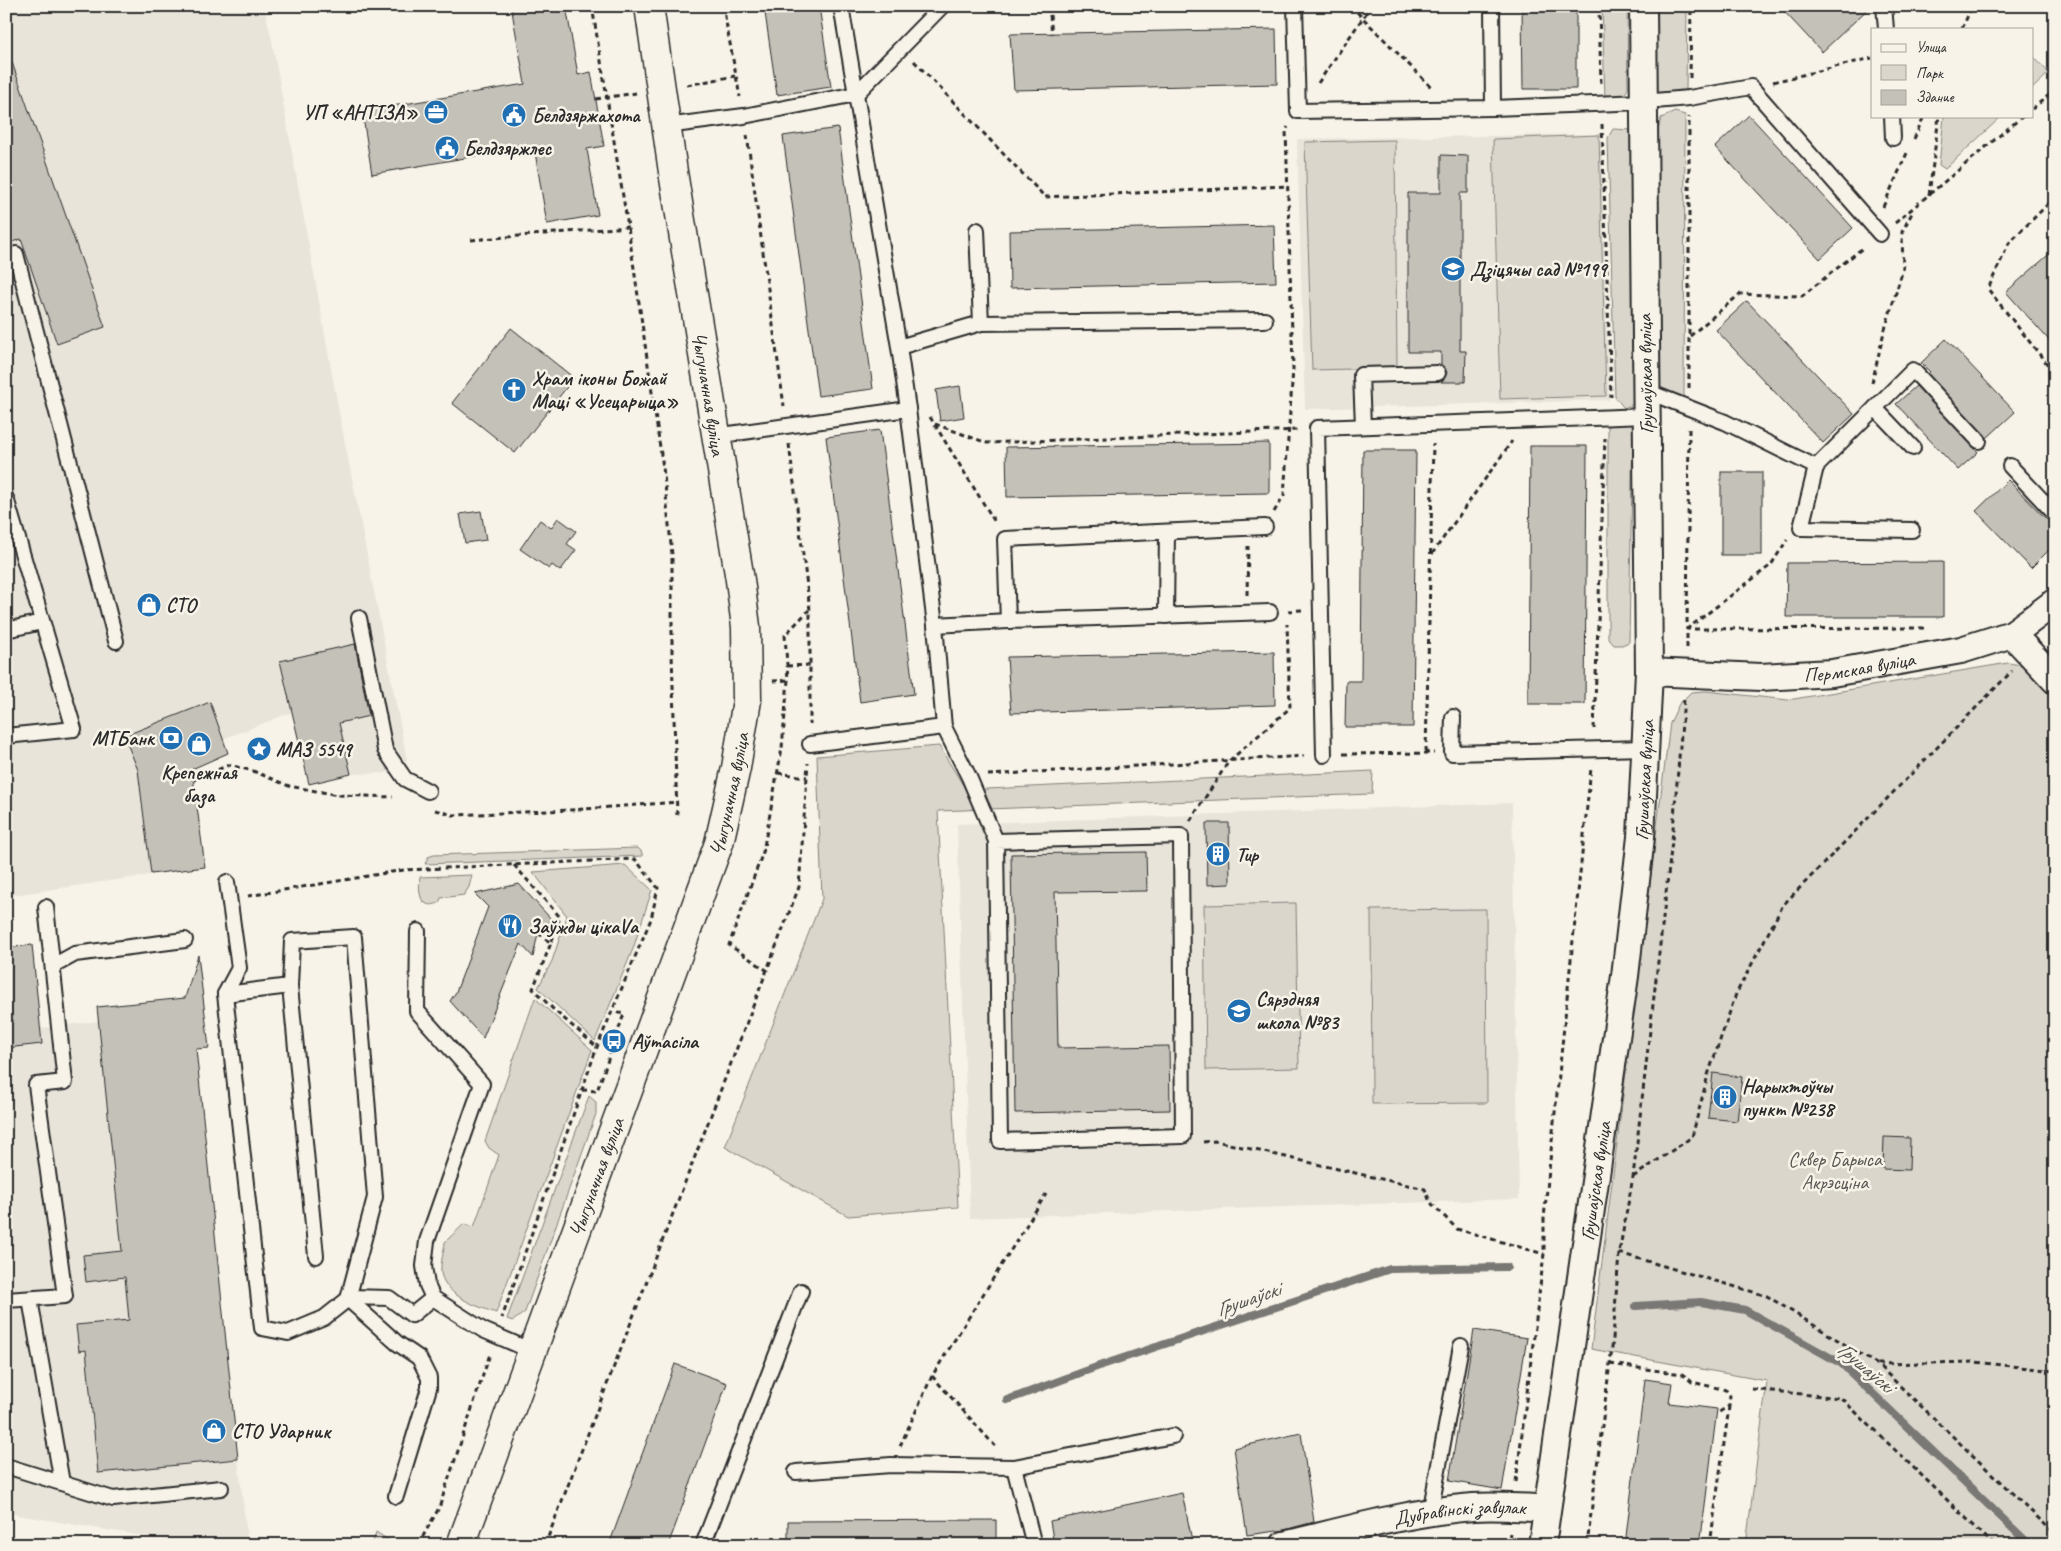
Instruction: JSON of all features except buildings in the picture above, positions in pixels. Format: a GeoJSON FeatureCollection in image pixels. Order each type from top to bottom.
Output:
{"type":"FeatureCollection","features":[{"type":"Feature","properties":{"kind":"main road","name":"Чыгуначная вуліца"},"geometry":{"type":"LineString","coordinates":[[461,1545],[716,852],[736,768],[747,700],[746,627],[666,126],[649,6]]}},
{"type":"Feature","properties":{"kind":"street","name":"Грушаўская вуліца"},"geometry":{"type":"LineString","coordinates":[[1542,1545],[1625,976],[1641,837],[1649,672],[1643,6]]}},
{"type":"Feature","properties":{"kind":"street","name":"Пермская вуліца"},"geometry":{"type":"LineString","coordinates":[[1649,672],[1761,676],[1832,672],[1961,650],[2021,644],[2055,602]]}},
{"type":"Feature","properties":{"kind":"street"},"geometry":{"type":"LineString","coordinates":[[2021,644],[2055,680]]}},
{"type":"Feature","properties":{"kind":"street","name":"Дубравінскі завулак"},"geometry":{"type":"LineString","coordinates":[[1284,1545],[1379,1522],[1430,1513],[1474,1507],[1546,1508]]}},
{"type":"Feature","properties":{"kind":"lane"},"geometry":{"type":"LineString","coordinates":[[841,6],[899,347],[935,626],[944,727],[969,777],[996,841],[1000,1141],[1182,1136],[1181,836],[996,841]]}},
{"type":"Feature","properties":{"kind":"lane"},"geometry":{"type":"LineString","coordinates":[[666,126],[744,116],[856,94],[942,6]]}},
{"type":"Feature","properties":{"kind":"lane"},"geometry":{"type":"LineString","coordinates":[[1295,6],[1298,111],[1493,108],[1643,102],[1690,98],[1751,88],[1877,231]]}},
{"type":"Feature","properties":{"kind":"lane"},"geometry":{"type":"LineString","coordinates":[[1492,6],[1493,108]]}},
{"type":"Feature","properties":{"kind":"lane"},"geometry":{"type":"LineString","coordinates":[[1884,6],[1886,28]]}},
{"type":"Feature","properties":{"kind":"lane"},"geometry":{"type":"LineString","coordinates":[[1892,118],[1894,138]]}},
{"type":"Feature","properties":{"kind":"lane"},"geometry":{"type":"LineString","coordinates":[[977,230],[981,323]]}},
{"type":"Feature","properties":{"kind":"lane"},"geometry":{"type":"LineString","coordinates":[[16,254],[116,642]]}},
{"type":"Feature","properties":{"kind":"lane"},"geometry":{"type":"LineString","coordinates":[[899,347],[981,323],[1265,320]]}},
{"type":"Feature","properties":{"kind":"lane"},"geometry":{"type":"LineString","coordinates":[[1912,530],[1801,528],[1816,467],[1913,370],[1979,441]]}},
{"type":"Feature","properties":{"kind":"lane"},"geometry":{"type":"LineString","coordinates":[[1363,426],[1361,375],[1438,373]]}},
{"type":"Feature","properties":{"kind":"lane"},"geometry":{"type":"LineString","coordinates":[[1324,755],[1317,428],[1606,417],[1646,404],[1725,422],[1816,467]]}},
{"type":"Feature","properties":{"kind":"lane"},"geometry":{"type":"LineString","coordinates":[[1875,408],[1914,448]]}},
{"type":"Feature","properties":{"kind":"lane"},"geometry":{"type":"LineString","coordinates":[[715,436],[908,412]]}},
{"type":"Feature","properties":{"kind":"lane"},"geometry":{"type":"LineString","coordinates":[[2010,466],[2055,514]]}},
{"type":"Feature","properties":{"kind":"lane"},"geometry":{"type":"LineString","coordinates":[[6,498],[74,729],[6,736]]}},
{"type":"Feature","properties":{"kind":"lane"},"geometry":{"type":"LineString","coordinates":[[1008,621],[1006,539],[1264,528]]}},
{"type":"Feature","properties":{"kind":"lane"},"geometry":{"type":"LineString","coordinates":[[1166,616],[1167,532]]}},
{"type":"Feature","properties":{"kind":"lane"},"geometry":{"type":"LineString","coordinates":[[935,626],[1008,621],[1270,612]]}},
{"type":"Feature","properties":{"kind":"lane"},"geometry":{"type":"LineString","coordinates":[[359,618],[385,750],[405,779],[428,791]]}},
{"type":"Feature","properties":{"kind":"lane"},"geometry":{"type":"LineString","coordinates":[[6,630],[42,622]]}},
{"type":"Feature","properties":{"kind":"lane"},"geometry":{"type":"LineString","coordinates":[[1453,717],[1452,753],[1645,748]]}},
{"type":"Feature","properties":{"kind":"lane"},"geometry":{"type":"LineString","coordinates":[[810,744],[944,727]]}},
{"type":"Feature","properties":{"kind":"lane"},"geometry":{"type":"LineString","coordinates":[[227,882],[239,968],[224,994],[262,1328],[288,1333],[324,1318],[349,1298],[375,1197],[354,937],[292,941],[290,986],[316,1256]]}},
{"type":"Feature","properties":{"kind":"lane"},"geometry":{"type":"LineString","coordinates":[[6,1300],[65,1296],[36,1085],[65,1082],[46,907]]}},
{"type":"Feature","properties":{"kind":"lane"},"geometry":{"type":"LineString","coordinates":[[418,931],[417,1011],[482,1084],[427,1241],[424,1266],[426,1285],[433,1298],[483,1330],[532,1351]]}},
{"type":"Feature","properties":{"kind":"lane"},"geometry":{"type":"LineString","coordinates":[[53,966],[75,954],[185,940]]}},
{"type":"Feature","properties":{"kind":"lane"},"geometry":{"type":"LineString","coordinates":[[224,994],[290,986]]}},
{"type":"Feature","properties":{"kind":"lane"},"geometry":{"type":"LineString","coordinates":[[703,1545],[800,1291]]}},
{"type":"Feature","properties":{"kind":"lane"},"geometry":{"type":"LineString","coordinates":[[30,1298],[62,1483]]}},
{"type":"Feature","properties":{"kind":"lane"},"geometry":{"type":"LineString","coordinates":[[349,1298],[389,1298],[412,1315],[433,1298]]}},
{"type":"Feature","properties":{"kind":"lane"},"geometry":{"type":"LineString","coordinates":[[349,1298],[397,1343],[418,1358],[429,1378],[429,1388],[396,1496]]}},
{"type":"Feature","properties":{"kind":"lane"},"geometry":{"type":"LineString","coordinates":[[1430,1513],[1461,1346]]}},
{"type":"Feature","properties":{"kind":"lane"},"geometry":{"type":"LineString","coordinates":[[796,1472],[891,1466],[1014,1467],[1173,1436]]}},
{"type":"Feature","properties":{"kind":"lane"},"geometry":{"type":"LineString","coordinates":[[6,1466],[113,1499],[220,1488]]}},
{"type":"Feature","properties":{"kind":"lane"},"geometry":{"type":"LineString","coordinates":[[1014,1467],[1034,1545]]}},
{"type":"Feature","properties":{"kind":"path"},"geometry":{"type":"LineString","coordinates":[[592,6],[628,226],[664,475],[672,555],[672,653],[678,815]]}},
{"type":"Feature","properties":{"kind":"path"},"geometry":{"type":"LineString","coordinates":[[723,6],[744,116]]}},
{"type":"Feature","properties":{"kind":"path"},"geometry":{"type":"LineString","coordinates":[[1049,6],[1052,34]]}},
{"type":"Feature","properties":{"kind":"path"},"geometry":{"type":"LineString","coordinates":[[1351,6],[1453,109]]}},
{"type":"Feature","properties":{"kind":"path"},"geometry":{"type":"LineString","coordinates":[[1264,528],[1284,494],[1293,369],[1286,130],[1371,6]]}},
{"type":"Feature","properties":{"kind":"path"},"geometry":{"type":"LineString","coordinates":[[1508,1545],[1544,1254],[1544,1218],[1593,748],[1606,417],[1611,402],[1599,6]]}},
{"type":"Feature","properties":{"kind":"path"},"geometry":{"type":"LineString","coordinates":[[1962,28],[1972,6]]}},
{"type":"Feature","properties":{"kind":"path"},"geometry":{"type":"LineString","coordinates":[[902,47],[1045,197],[1288,186]]}},
{"type":"Feature","properties":{"kind":"path"},"geometry":{"type":"LineString","coordinates":[[1751,88],[1871,58]]}},
{"type":"Feature","properties":{"kind":"path"},"geometry":{"type":"LineString","coordinates":[[2034,107],[2055,90]]}},
{"type":"Feature","properties":{"kind":"path"},"geometry":{"type":"LineString","coordinates":[[596,99],[606,97]]}},
{"type":"Feature","properties":{"kind":"path"},"geometry":{"type":"LineString","coordinates":[[1912,142],[1923,118]]}},
{"type":"Feature","properties":{"kind":"path"},"geometry":{"type":"LineString","coordinates":[[1929,196],[1939,118]]}},
{"type":"Feature","properties":{"kind":"path"},"geometry":{"type":"LineString","coordinates":[[1864,419],[1883,336],[1903,269],[1902,232],[1914,208],[2021,118]]}},
{"type":"Feature","properties":{"kind":"path"},"geometry":{"type":"LineString","coordinates":[[1689,336],[1740,294],[1802,296],[1877,231],[1908,150]]}},
{"type":"Feature","properties":{"kind":"path"},"geometry":{"type":"LineString","coordinates":[[2055,197],[2009,243],[1988,289],[2055,374]]}},
{"type":"Feature","properties":{"kind":"path"},"geometry":{"type":"LineString","coordinates":[[470,240],[628,226]]}},
{"type":"Feature","properties":{"kind":"path"},"geometry":{"type":"LineString","coordinates":[[908,412],[927,414],[935,424],[1006,539]]}},
{"type":"Feature","properties":{"kind":"path"},"geometry":{"type":"LineString","coordinates":[[1431,555],[1527,420]]}},
{"type":"Feature","properties":{"kind":"path"},"geometry":{"type":"LineString","coordinates":[[1426,752],[1434,423]]}},
{"type":"Feature","properties":{"kind":"path"},"geometry":{"type":"LineString","coordinates":[[935,424],[987,442],[1288,431],[1317,428]]}},
{"type":"Feature","properties":{"kind":"path"},"geometry":{"type":"LineString","coordinates":[[1587,1545],[1610,1364],[1619,1253],[1633,1177],[1672,841],[1686,674],[1687,628],[1770,565],[1804,514]]}},
{"type":"Feature","properties":{"kind":"path"},"geometry":{"type":"LineString","coordinates":[[1246,613],[1248,528]]}},
{"type":"Feature","properties":{"kind":"path"},"geometry":{"type":"LineString","coordinates":[[1181,836],[1229,761],[1290,708],[1286,611],[1320,608]]}},
{"type":"Feature","properties":{"kind":"path"},"geometry":{"type":"LineString","coordinates":[[768,971],[729,945],[763,852],[778,773],[788,680],[785,635],[810,610]]}},
{"type":"Feature","properties":{"kind":"path"},"geometry":{"type":"LineString","coordinates":[[1633,1177],[1692,1137],[1708,1075],[1736,994],[1783,906],[2021,644]]}},
{"type":"Feature","properties":{"kind":"path"},"geometry":{"type":"LineString","coordinates":[[787,666],[810,665]]}},
{"type":"Feature","properties":{"kind":"path"},"geometry":{"type":"LineString","coordinates":[[969,777],[1324,755],[1452,753]]}},
{"type":"Feature","properties":{"kind":"path"},"geometry":{"type":"LineString","coordinates":[[778,773],[808,777]]}},
{"type":"Feature","properties":{"kind":"path"},"geometry":{"type":"LineString","coordinates":[[229,900],[404,870],[635,859],[658,888],[651,919],[597,1047],[496,1335],[439,1508],[418,1545]]}},
{"type":"Feature","properties":{"kind":"path"},"geometry":{"type":"LineString","coordinates":[[514,865],[560,917],[533,989],[597,1047]]}},
{"type":"Feature","properties":{"kind":"path"},"geometry":{"type":"LineString","coordinates":[[538,933],[551,943]]}},
{"type":"Feature","properties":{"kind":"path"},"geometry":{"type":"LineString","coordinates":[[582,1090],[597,1091],[624,1014],[613,1012]]}},
{"type":"Feature","properties":{"kind":"path"},"geometry":{"type":"LineString","coordinates":[[1197,1142],[1216,1141],[1425,1189],[1430,1202],[1457,1229],[1544,1254]]}},
{"type":"Feature","properties":{"kind":"path"},"geometry":{"type":"LineString","coordinates":[[891,1466],[932,1376],[1046,1194]]}},
{"type":"Feature","properties":{"kind":"path"},"geometry":{"type":"LineString","coordinates":[[1619,1253],[1767,1296],[1878,1364],[2055,1534]]}},
{"type":"Feature","properties":{"kind":"path"},"geometry":{"type":"LineString","coordinates":[[1878,1364],[1975,1362],[2055,1371]]}},
{"type":"Feature","properties":{"kind":"path"},"geometry":{"type":"LineString","coordinates":[[1610,1364],[1682,1374],[1692,1382],[1726,1390],[1730,1396],[1710,1545]]}},
{"type":"Feature","properties":{"kind":"path"},"geometry":{"type":"LineString","coordinates":[[932,1376],[1014,1467]]}},
{"type":"Feature","properties":{"kind":"path"},"geometry":{"type":"LineString","coordinates":[[1752,1389],[1841,1398],[1994,1545]]}},
{"type":"Feature","properties":{"kind":"path"},"geometry":{"type":"LineString","coordinates":[[1716,1414],[1729,1406]]}},
{"type":"Feature","properties":{"kind":"shaded area"},"geometry":{"type":"Polygon","coordinates":[[[6,6],[264,6],[272,41],[338,407],[407,760],[386,773],[351,774],[309,784],[292,712],[223,739],[228,753],[192,769],[205,867],[6,896],[6,6]]]}},
{"type":"Feature","properties":{"kind":"shaded area","name":"Дзіцячы сад №199"},"geometry":{"type":"Polygon","coordinates":[[[1601,134],[1609,400],[1305,409],[1297,139],[1601,134]]]}},
{"type":"Feature","properties":{"kind":"shaded area","name":"Сярэдняя школа №83"},"geometry":{"type":"Polygon","coordinates":[[[1512,803],[1519,1199],[970,1218],[957,824],[1512,803]]]}},
{"type":"Feature","properties":{"kind":"shaded area"},"geometry":{"type":"Polygon","coordinates":[[[32,945],[41,1028],[98,1021],[97,1007],[185,998],[187,993],[203,991],[209,1048],[196,1049],[228,1365],[89,1379],[98,1473],[238,1459],[248,1545],[197,1545],[6,1513],[6,948],[32,945]]]}},
{"type":"Feature","properties":{"kind":"green space"},"geometry":{"type":"Polygon","coordinates":[[[1602,6],[1627,6],[1628,89],[1622,97],[1605,99],[1602,6]]]}},
{"type":"Feature","properties":{"kind":"green space"},"geometry":{"type":"Polygon","coordinates":[[[1655,6],[1687,6],[1686,92],[1661,97],[1655,93],[1655,6]]]}},
{"type":"Feature","properties":{"kind":"green space"},"geometry":{"type":"Polygon","coordinates":[[[2034,57],[2049,73],[2034,87],[2034,57]]]}},
{"type":"Feature","properties":{"kind":"green space"},"geometry":{"type":"Polygon","coordinates":[[[1675,112],[1685,115],[1684,397],[1667,395],[1656,387],[1658,131],[1661,118],[1675,112]]]}},
{"type":"Feature","properties":{"kind":"green space"},"geometry":{"type":"Polygon","coordinates":[[[1944,118],[2000,118],[1945,169],[1939,165],[1944,118]]]}},
{"type":"Feature","properties":{"kind":"green space"},"geometry":{"type":"Polygon","coordinates":[[[1613,129],[1630,130],[1632,151],[1636,403],[1624,408],[1615,397],[1608,138],[1613,129]]]}},
{"type":"Feature","properties":{"kind":"green space"},"geometry":{"type":"Polygon","coordinates":[[[1599,135],[1606,396],[1500,399],[1493,139],[1599,135]]]}},
{"type":"Feature","properties":{"kind":"green space"},"geometry":{"type":"Polygon","coordinates":[[[1395,140],[1397,368],[1312,370],[1305,142],[1395,140]]]}},
{"type":"Feature","properties":{"kind":"green space"},"geometry":{"type":"Polygon","coordinates":[[[1617,420],[1633,424],[1629,642],[1622,645],[1614,645],[1608,638],[1608,427],[1617,420]]]}},
{"type":"Feature","properties":{"kind":"green space","name":"Сквер Барыса Акрэсціна"},"geometry":{"type":"Polygon","coordinates":[[[2008,663],[2035,670],[2055,688],[2055,1545],[1746,1545],[1767,1381],[1591,1349],[1670,723],[1679,704],[1691,692],[1706,691],[1788,700],[2008,663]]]}},
{"type":"Feature","properties":{"kind":"green space"},"geometry":{"type":"Polygon","coordinates":[[[939,746],[966,790],[1373,771],[1372,794],[938,811],[958,1207],[848,1216],[725,1147],[822,899],[817,756],[939,746]]]}},
{"type":"Feature","properties":{"kind":"green space"},"geometry":{"type":"Polygon","coordinates":[[[638,848],[643,856],[425,864],[428,857],[434,855],[638,848]]]}},
{"type":"Feature","properties":{"kind":"green space"},"geometry":{"type":"Polygon","coordinates":[[[625,865],[652,890],[633,949],[595,1041],[538,988],[552,961],[567,916],[533,872],[625,865]]]}},
{"type":"Feature","properties":{"kind":"green space"},"geometry":{"type":"Polygon","coordinates":[[[472,875],[469,887],[464,895],[441,898],[439,903],[431,905],[422,900],[419,884],[420,877],[472,875]]]}},
{"type":"Feature","properties":{"kind":"green space"},"geometry":{"type":"Polygon","coordinates":[[[1296,903],[1299,1068],[1206,1070],[1204,905],[1296,903]]]}},
{"type":"Feature","properties":{"kind":"green space"},"geometry":{"type":"Polygon","coordinates":[[[1486,909],[1487,1103],[1372,1104],[1371,910],[1486,909]]]}},
{"type":"Feature","properties":{"kind":"green space"},"geometry":{"type":"Polygon","coordinates":[[[535,998],[592,1050],[496,1313],[472,1304],[456,1294],[444,1281],[441,1266],[445,1242],[464,1224],[474,1227],[499,1155],[489,1148],[485,1141],[535,998]]]}},
{"type":"Feature","properties":{"kind":"green space"},"geometry":{"type":"Polygon","coordinates":[[[589,1096],[596,1102],[596,1114],[525,1312],[513,1321],[507,1319],[589,1096]]]}},
{"type":"Feature","properties":{"kind":"green space"},"geometry":{"type":"Polygon","coordinates":[[[376,1532],[396,1545],[372,1545],[376,1532]]]}},
{"type":"Feature","properties":{"kind":"waterway","name":"Грушаўскі"},"geometry":{"type":"LineString","coordinates":[[1007,1400],[1102,1365],[1390,1269],[1507,1267]]}},
{"type":"Feature","properties":{"kind":"waterway","name":"Грушаўскі"},"geometry":{"type":"LineString","coordinates":[[1636,1306],[1701,1302],[1745,1310],[1842,1364],[2030,1545]]}},
{"type":"Feature","properties":{"kind":"place","name":"УП «АНТIЗА»"},"geometry":{"type":"Point","coordinates":[436,112]}},
{"type":"Feature","properties":{"kind":"place","name":"Белдзяржахота"},"geometry":{"type":"Point","coordinates":[514,115]}},
{"type":"Feature","properties":{"kind":"place","name":"Белдзяржлес"},"geometry":{"type":"Point","coordinates":[447,148]}},
{"type":"Feature","properties":{"kind":"place","name":"Дзіцячы сад №199"},"geometry":{"type":"Point","coordinates":[1453,269]}},
{"type":"Feature","properties":{"kind":"place","name":"Храм іконы Божай Маці «Усецарыца»"},"geometry":{"type":"Point","coordinates":[514,390]}},
{"type":"Feature","properties":{"kind":"place","name":"СТО"},"geometry":{"type":"Point","coordinates":[149,605]}},
{"type":"Feature","properties":{"kind":"place","name":"МТБанк"},"geometry":{"type":"Point","coordinates":[171,738]}},
{"type":"Feature","properties":{"kind":"place","name":"Крепежная база"},"geometry":{"type":"Point","coordinates":[199,744]}},
{"type":"Feature","properties":{"kind":"place","name":"МАЗ 5549"},"geometry":{"type":"Point","coordinates":[259,749]}},
{"type":"Feature","properties":{"kind":"place","name":"Тир"},"geometry":{"type":"Point","coordinates":[1218,854]}},
{"type":"Feature","properties":{"kind":"place","name":"Заўжды цікаVа"},"geometry":{"type":"Point","coordinates":[510,926]}},
{"type":"Feature","properties":{"kind":"place","name":"Сярэдняя школа №83"},"geometry":{"type":"Point","coordinates":[1239,1011]}},
{"type":"Feature","properties":{"kind":"place","name":"Аўтасіла"},"geometry":{"type":"Point","coordinates":[614,1041]}},
{"type":"Feature","properties":{"kind":"place","name":"Нарыхтоўчы пункт №238"},"geometry":{"type":"Point","coordinates":[1725,1097]}},
{"type":"Feature","properties":{"kind":"place","name":"СТО Ударник"},"geometry":{"type":"Point","coordinates":[214,1431]}}]}
